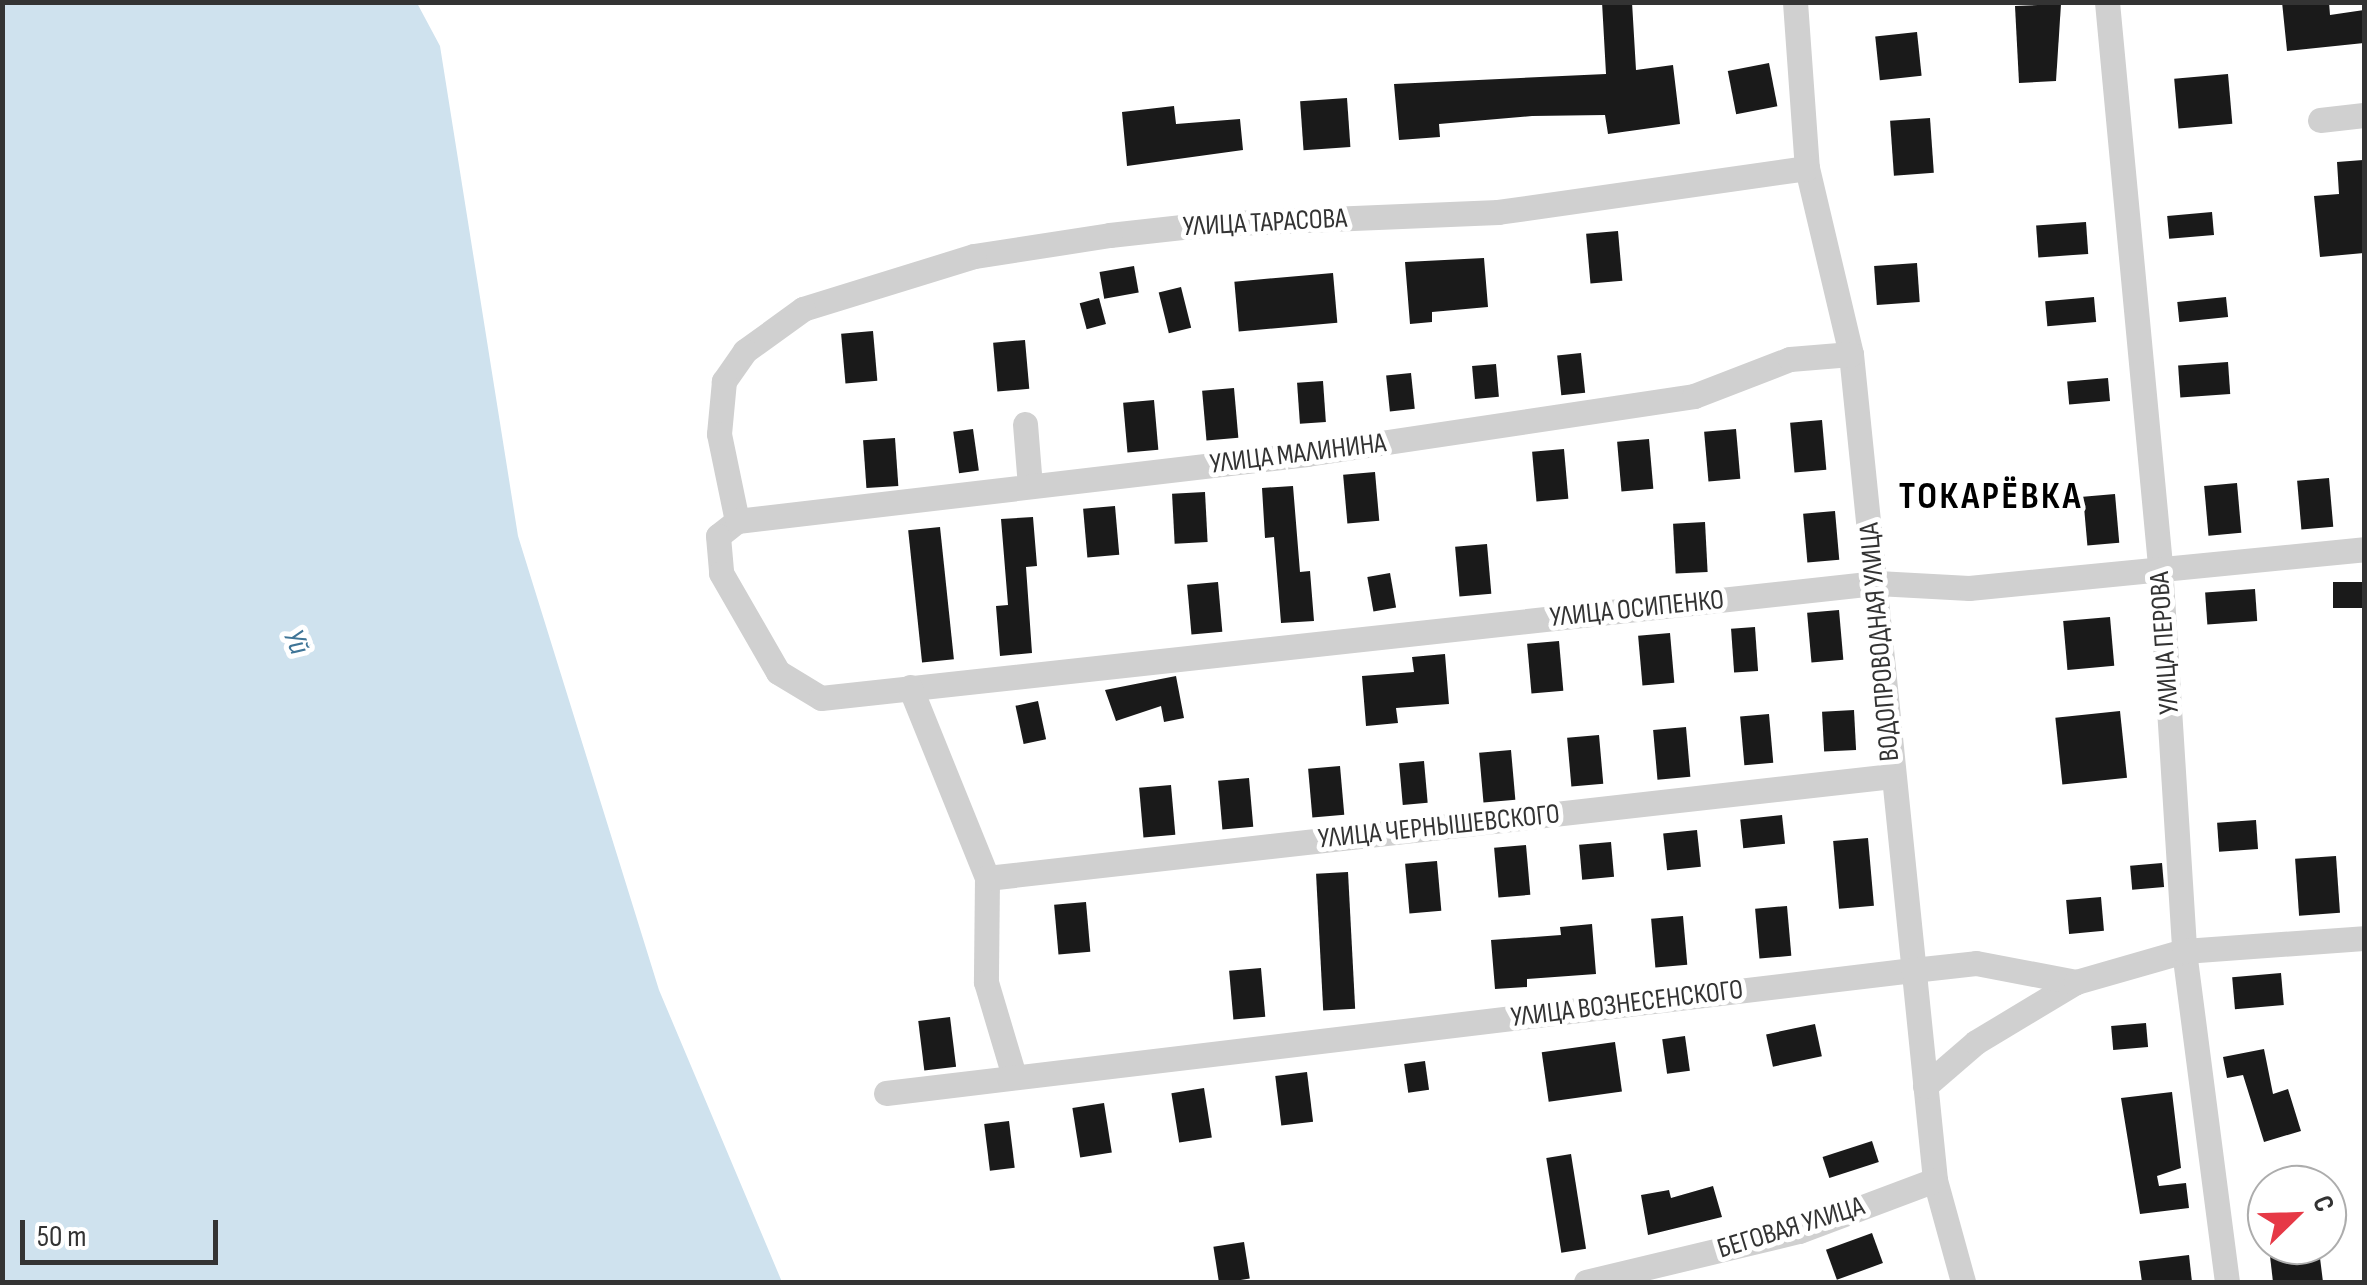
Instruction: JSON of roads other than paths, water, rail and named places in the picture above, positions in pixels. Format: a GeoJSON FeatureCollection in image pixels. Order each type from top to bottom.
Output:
{"type":"FeatureCollection","features":[{"type":"Feature","properties":{"kind":"street","name":"ВОДОПРОВОДНАЯ УЛИЦА"},"geometry":{"type":"LineString","coordinates":[[1795,2],[1806,168],[1852,354],[1935,1180],[1963,1282]]}},
{"type":"Feature","properties":{"kind":"street","name":"УЛИЦА ПЕРОВА"},"geometry":{"type":"LineString","coordinates":[[2106,2],[2160,565],[2184,951],[2227,1282]]}},
{"type":"Feature","properties":{"kind":"street"},"geometry":{"type":"LineString","coordinates":[[2320,120],[2364,115]]}},
{"type":"Feature","properties":{"kind":"street","name":"УЛИЦА ТАРАСОВА"},"geometry":{"type":"LineString","coordinates":[[737,520],[719,434],[724,382],[744,351],[803,310],[974,256],[1210,224],[1498,212],[1806,168]]}},
{"type":"Feature","properties":{"kind":"street","name":"УЛИЦА МАЛИНИНА"},"geometry":{"type":"LineString","coordinates":[[737,520],[1307,454],[1694,396],[1790,359],[1852,354]]}},
{"type":"Feature","properties":{"kind":"street"},"geometry":{"type":"LineString","coordinates":[[1025,424],[1030,486]]}},
{"type":"Feature","properties":{"kind":"street","name":"УЛИЦА ОСИПЕНКО"},"geometry":{"type":"LineString","coordinates":[[737,520],[718,536],[721,572],[778,672],[821,698],[1877,584],[1970,588],[2160,565],[2364,550]]}},
{"type":"Feature","properties":{"kind":"street"},"geometry":{"type":"LineString","coordinates":[[910,687],[986,878],[986,982],[1014,1076]]}},
{"type":"Feature","properties":{"kind":"street","name":"УЛИЦА ЧЕРНЫШЕВСКОГО"},"geometry":{"type":"LineString","coordinates":[[986,878],[1892,776]]}},
{"type":"Feature","properties":{"kind":"street","name":"УЛИЦА ВОЗНЕСЕНСКОГО"},"geometry":{"type":"LineString","coordinates":[[886,1093],[1976,963],[2076,982],[2184,951],[2364,938]]}},
{"type":"Feature","properties":{"kind":"street"},"geometry":{"type":"LineString","coordinates":[[1925,1086],[1976,1042],[2076,982]]}},
{"type":"Feature","properties":{"kind":"street","name":"БЕГОВАЯ УЛИЦА"},"geometry":{"type":"LineString","coordinates":[[1586,1282],[1799,1231],[1935,1180]]}},
{"type":"Feature","properties":{"kind":"water","name":"Уй"},"geometry":{"type":"Polygon","coordinates":[[[3,2],[417,3],[440,46],[518,536],[659,990],[782,1282],[3,1282],[3,2]]]}},
{"type":"Feature","properties":{"kind":"district","name":"ТОКАРЁВКА"},"geometry":{"type":"Point","coordinates":[1991,497]}}]}
